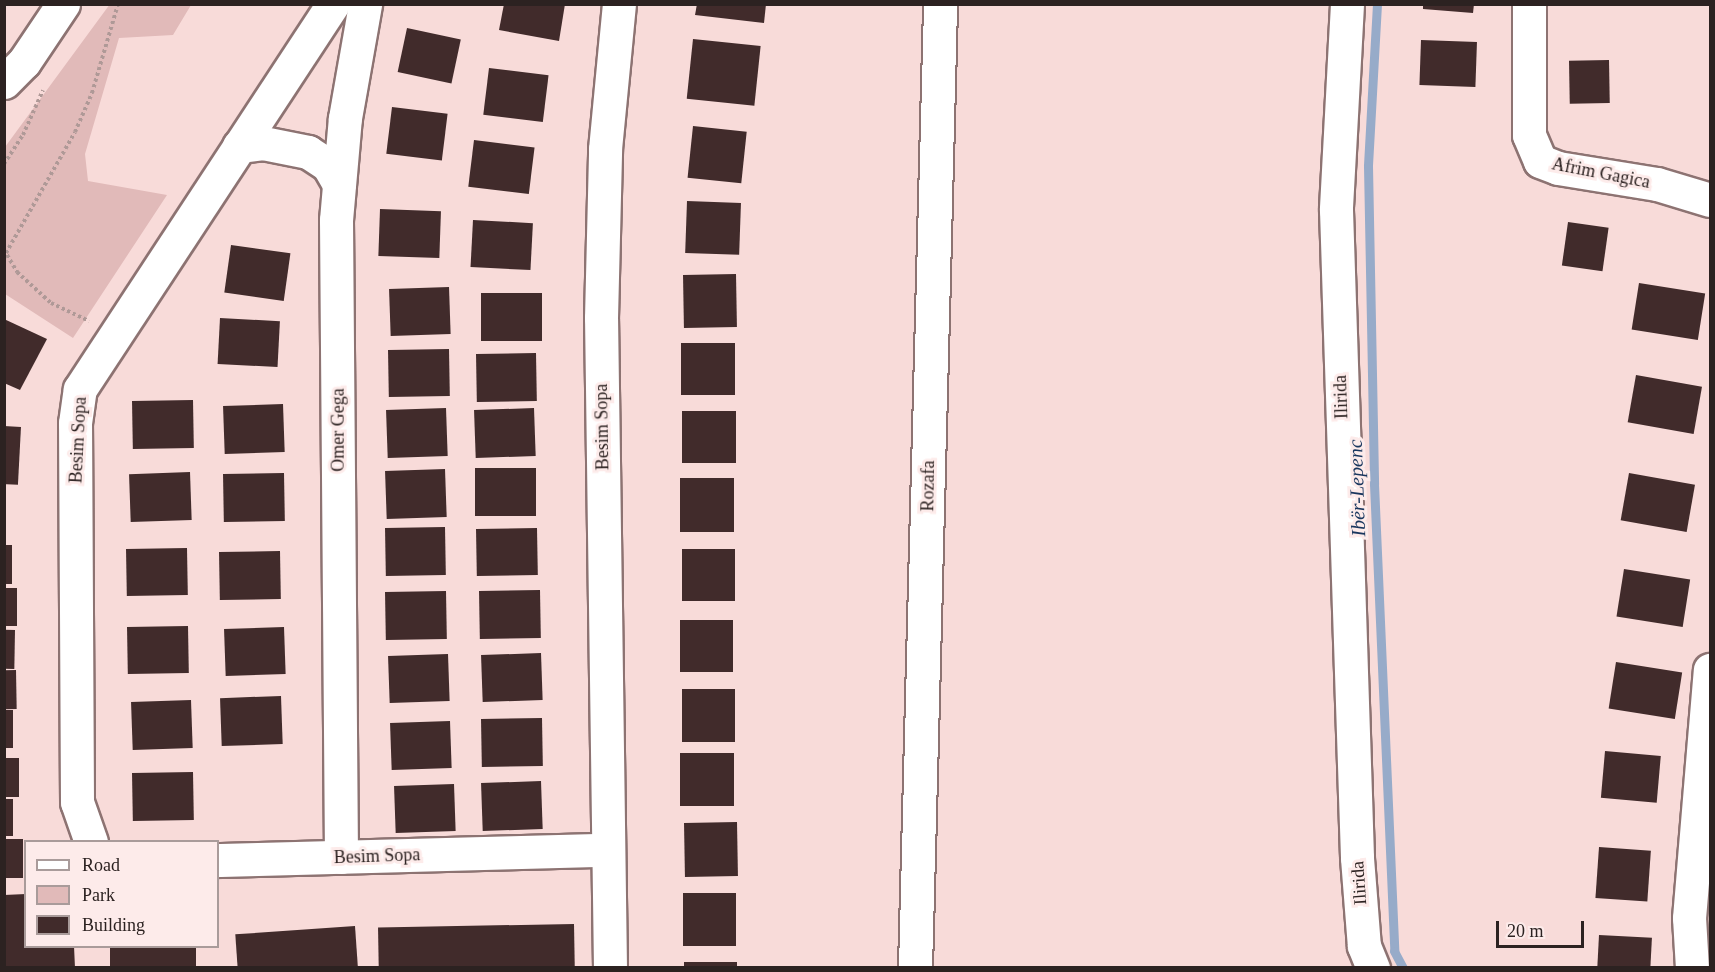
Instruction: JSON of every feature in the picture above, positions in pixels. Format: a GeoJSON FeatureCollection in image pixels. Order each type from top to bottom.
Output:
{"type":"FeatureCollection","features":[{"type":"Feature","properties":{"kind":"street"},"geometry":{"type":"LineString","coordinates":[[4,82],[24,62],[63,4]]}},
{"type":"Feature","properties":{"kind":"street","name":"Besim Sopa"},"geometry":{"type":"LineString","coordinates":[[90,840],[77,802],[75,423],[80,389],[115,332],[333,4]]}},
{"type":"Feature","properties":{"kind":"street","name":"Omer Gega"},"geometry":{"type":"LineString","coordinates":[[341,857],[336,220],[345,118],[366,4]]}},
{"type":"Feature","properties":{"kind":"street","name":"Besim Sopa"},"geometry":{"type":"LineString","coordinates":[[610,968],[601,318],[605,149],[619,4]]}},
{"type":"Feature","properties":{"kind":"street","name":"Rozafa"},"geometry":{"type":"LineString","coordinates":[[915,968],[940,4]]}},
{"type":"Feature","properties":{"kind":"street","name":"Ilirida"},"geometry":{"type":"LineString","coordinates":[[1347,4],[1336,210],[1357,858],[1364,946],[1373,968]]}},
{"type":"Feature","properties":{"kind":"street","name":"Afrim Gagica"},"geometry":{"type":"LineString","coordinates":[[1529,4],[1529,135],[1540,161],[1558,168],[1657,184],[1710,200]]}},
{"type":"Feature","properties":{"kind":"street"},"geometry":{"type":"LineString","coordinates":[[239,146],[263,143],[308,152],[327,165],[339,184]]}},
{"type":"Feature","properties":{"kind":"street"},"geometry":{"type":"LineString","coordinates":[[1692,968],[1689,918],[1710,670]]}},
{"type":"Feature","properties":{"kind":"street","name":"Besim Sopa"},"geometry":{"type":"LineString","coordinates":[[219,860],[609,850]]}},
{"type":"Feature","properties":{"kind":"path"},"geometry":{"type":"LineString","coordinates":[[115,332],[51,303],[17,273],[5,252],[75,132],[92,93],[118,4]]}},
{"type":"Feature","properties":{"kind":"green space"},"geometry":{"type":"Polygon","coordinates":[[[110,4],[191,5],[173,35],[119,38],[85,154],[88,181],[167,195],[73,338],[5,294],[5,147],[110,4]]]}},
{"type":"Feature","properties":{"kind":"building"},"geometry":{"type":"Polygon","coordinates":[[[504,4],[565,4],[559,41],[499,30],[504,4]]]}},
{"type":"Feature","properties":{"kind":"building"},"geometry":{"type":"Polygon","coordinates":[[[697,4],[766,4],[764,23],[695,15],[697,4]]]}},
{"type":"Feature","properties":{"kind":"building"},"geometry":{"type":"Polygon","coordinates":[[[1423,4],[1474,4],[1473,13],[1423,9],[1423,4]]]}},
{"type":"Feature","properties":{"kind":"building"},"geometry":{"type":"Polygon","coordinates":[[[407,28],[461,39],[451,83],[398,72],[407,28]]]}},
{"type":"Feature","properties":{"kind":"building"},"geometry":{"type":"Polygon","coordinates":[[[693,39],[761,46],[754,106],[687,99],[693,39]]]}},
{"type":"Feature","properties":{"kind":"building"},"geometry":{"type":"Polygon","coordinates":[[[1421,40],[1477,42],[1475,87],[1419,85],[1421,40]]]}},
{"type":"Feature","properties":{"kind":"building"},"geometry":{"type":"Polygon","coordinates":[[[1609,60],[1610,103],[1570,104],[1569,61],[1609,60]]]}},
{"type":"Feature","properties":{"kind":"building"},"geometry":{"type":"Polygon","coordinates":[[[489,68],[549,75],[543,122],[483,115],[489,68]]]}},
{"type":"Feature","properties":{"kind":"building"},"geometry":{"type":"Polygon","coordinates":[[[392,107],[448,114],[442,160],[386,154],[392,107]]]}},
{"type":"Feature","properties":{"kind":"building"},"geometry":{"type":"Polygon","coordinates":[[[693,126],[747,132],[741,183],[688,178],[693,126]]]}},
{"type":"Feature","properties":{"kind":"building"},"geometry":{"type":"Polygon","coordinates":[[[474,140],[535,147],[529,194],[468,187],[474,140]]]}},
{"type":"Feature","properties":{"kind":"building"},"geometry":{"type":"Polygon","coordinates":[[[687,201],[741,203],[739,255],[685,253],[687,201]]]}},
{"type":"Feature","properties":{"kind":"building"},"geometry":{"type":"Polygon","coordinates":[[[380,209],[441,211],[439,258],[378,256],[380,209]]]}},
{"type":"Feature","properties":{"kind":"building"},"geometry":{"type":"Polygon","coordinates":[[[473,220],[533,223],[530,270],[471,267],[473,220]]]}},
{"type":"Feature","properties":{"kind":"building"},"geometry":{"type":"Polygon","coordinates":[[[1568,222],[1609,228],[1602,271],[1562,266],[1568,222]]]}},
{"type":"Feature","properties":{"kind":"building"},"geometry":{"type":"Polygon","coordinates":[[[231,245],[290,253],[284,301],[224,293],[231,245]]]}},
{"type":"Feature","properties":{"kind":"building"},"geometry":{"type":"Polygon","coordinates":[[[736,274],[737,327],[684,328],[683,275],[736,274]]]}},
{"type":"Feature","properties":{"kind":"building"},"geometry":{"type":"Polygon","coordinates":[[[1639,283],[1705,293],[1698,340],[1632,329],[1639,283]]]}},
{"type":"Feature","properties":{"kind":"building"},"geometry":{"type":"Polygon","coordinates":[[[449,287],[451,334],[391,336],[389,289],[449,287]]]}},
{"type":"Feature","properties":{"kind":"building"},"geometry":{"type":"Polygon","coordinates":[[[481,293],[542,293],[542,341],[481,341],[481,293]]]}},
{"type":"Feature","properties":{"kind":"building"},"geometry":{"type":"Polygon","coordinates":[[[220,318],[280,321],[278,367],[218,364],[220,318]]]}},
{"type":"Feature","properties":{"kind":"building"},"geometry":{"type":"Polygon","coordinates":[[[4,319],[47,339],[20,390],[4,383],[4,319]]]}},
{"type":"Feature","properties":{"kind":"building"},"geometry":{"type":"Polygon","coordinates":[[[681,343],[735,343],[735,395],[681,395],[681,343]]]}},
{"type":"Feature","properties":{"kind":"building"},"geometry":{"type":"Polygon","coordinates":[[[449,349],[450,396],[389,397],[388,350],[449,349]]]}},
{"type":"Feature","properties":{"kind":"building"},"geometry":{"type":"Polygon","coordinates":[[[536,353],[537,401],[477,402],[476,354],[536,353]]]}},
{"type":"Feature","properties":{"kind":"building"},"geometry":{"type":"Polygon","coordinates":[[[1636,375],[1702,387],[1694,434],[1628,422],[1636,375]]]}},
{"type":"Feature","properties":{"kind":"building"},"geometry":{"type":"Polygon","coordinates":[[[193,400],[194,448],[133,449],[132,401],[193,400]]]}},
{"type":"Feature","properties":{"kind":"building"},"geometry":{"type":"Polygon","coordinates":[[[283,404],[285,452],[225,454],[223,406],[283,404]]]}},
{"type":"Feature","properties":{"kind":"building"},"geometry":{"type":"Polygon","coordinates":[[[446,408],[448,456],[388,458],[386,410],[446,408]]]}},
{"type":"Feature","properties":{"kind":"building"},"geometry":{"type":"Polygon","coordinates":[[[534,408],[536,456],[476,458],[474,410],[534,408]]]}},
{"type":"Feature","properties":{"kind":"building"},"geometry":{"type":"Polygon","coordinates":[[[682,411],[736,411],[736,463],[682,463],[682,411]]]}},
{"type":"Feature","properties":{"kind":"building"},"geometry":{"type":"Polygon","coordinates":[[[4,426],[21,427],[18,485],[4,484],[4,426]]]}},
{"type":"Feature","properties":{"kind":"building"},"geometry":{"type":"Polygon","coordinates":[[[475,468],[536,468],[536,516],[475,516],[475,468]]]}},
{"type":"Feature","properties":{"kind":"building"},"geometry":{"type":"Polygon","coordinates":[[[445,469],[447,517],[387,519],[385,471],[445,469]]]}},
{"type":"Feature","properties":{"kind":"building"},"geometry":{"type":"Polygon","coordinates":[[[190,472],[192,520],[131,522],[129,474],[190,472]]]}},
{"type":"Feature","properties":{"kind":"building"},"geometry":{"type":"Polygon","coordinates":[[[284,473],[285,521],[224,522],[223,474],[284,473]]]}},
{"type":"Feature","properties":{"kind":"building"},"geometry":{"type":"Polygon","coordinates":[[[1629,473],[1695,485],[1687,532],[1621,520],[1629,473]]]}},
{"type":"Feature","properties":{"kind":"building"},"geometry":{"type":"Polygon","coordinates":[[[680,478],[734,478],[734,532],[680,532],[680,478]]]}},
{"type":"Feature","properties":{"kind":"building"},"geometry":{"type":"Polygon","coordinates":[[[445,527],[446,575],[386,576],[385,528],[445,527]]]}},
{"type":"Feature","properties":{"kind":"building"},"geometry":{"type":"Polygon","coordinates":[[[537,528],[538,575],[477,576],[476,529],[537,528]]]}},
{"type":"Feature","properties":{"kind":"building"},"geometry":{"type":"Polygon","coordinates":[[[4,545],[12,545],[12,584],[4,584],[4,545]]]}},
{"type":"Feature","properties":{"kind":"building"},"geometry":{"type":"Polygon","coordinates":[[[187,548],[188,595],[127,596],[126,549],[187,548]]]}},
{"type":"Feature","properties":{"kind":"building"},"geometry":{"type":"Polygon","coordinates":[[[682,549],[735,549],[735,601],[682,601],[682,549]]]}},
{"type":"Feature","properties":{"kind":"building"},"geometry":{"type":"Polygon","coordinates":[[[280,551],[281,599],[220,600],[219,552],[280,551]]]}},
{"type":"Feature","properties":{"kind":"building"},"geometry":{"type":"Polygon","coordinates":[[[1624,569],[1690,579],[1683,627],[1616,616],[1624,569]]]}},
{"type":"Feature","properties":{"kind":"building"},"geometry":{"type":"Polygon","coordinates":[[[4,588],[17,588],[17,626],[4,626],[4,588]]]}},
{"type":"Feature","properties":{"kind":"building"},"geometry":{"type":"Polygon","coordinates":[[[540,590],[541,638],[480,639],[479,591],[540,590]]]}},
{"type":"Feature","properties":{"kind":"building"},"geometry":{"type":"Polygon","coordinates":[[[446,591],[447,639],[386,640],[385,592],[446,591]]]}},
{"type":"Feature","properties":{"kind":"building"},"geometry":{"type":"Polygon","coordinates":[[[680,620],[733,620],[733,672],[680,672],[680,620]]]}},
{"type":"Feature","properties":{"kind":"building"},"geometry":{"type":"Polygon","coordinates":[[[188,626],[189,673],[128,674],[127,627],[188,626]]]}},
{"type":"Feature","properties":{"kind":"building"},"geometry":{"type":"Polygon","coordinates":[[[284,627],[286,674],[226,676],[224,629],[284,627]]]}},
{"type":"Feature","properties":{"kind":"building"},"geometry":{"type":"Polygon","coordinates":[[[4,630],[15,630],[14,669],[4,669],[4,630]]]}},
{"type":"Feature","properties":{"kind":"building"},"geometry":{"type":"Polygon","coordinates":[[[541,653],[543,700],[483,702],[481,655],[541,653]]]}},
{"type":"Feature","properties":{"kind":"building"},"geometry":{"type":"Polygon","coordinates":[[[448,654],[450,701],[390,703],[388,656],[448,654]]]}},
{"type":"Feature","properties":{"kind":"building"},"geometry":{"type":"Polygon","coordinates":[[[1616,662],[1682,672],[1675,719],[1609,708],[1616,662]]]}},
{"type":"Feature","properties":{"kind":"building"},"geometry":{"type":"Polygon","coordinates":[[[4,670],[16,670],[17,709],[5,709],[4,670]]]}},
{"type":"Feature","properties":{"kind":"building"},"geometry":{"type":"Polygon","coordinates":[[[682,689],[735,689],[735,742],[682,742],[682,689]]]}},
{"type":"Feature","properties":{"kind":"building"},"geometry":{"type":"Polygon","coordinates":[[[281,696],[283,744],[222,746],[220,698],[281,696]]]}},
{"type":"Feature","properties":{"kind":"building"},"geometry":{"type":"Polygon","coordinates":[[[191,700],[193,748],[133,750],[131,702],[191,700]]]}},
{"type":"Feature","properties":{"kind":"building"},"geometry":{"type":"Polygon","coordinates":[[[4,710],[13,710],[13,748],[4,748],[4,710]]]}},
{"type":"Feature","properties":{"kind":"building"},"geometry":{"type":"Polygon","coordinates":[[[542,718],[543,766],[482,767],[481,719],[542,718]]]}},
{"type":"Feature","properties":{"kind":"building"},"geometry":{"type":"Polygon","coordinates":[[[450,721],[452,768],[392,770],[390,723],[450,721]]]}},
{"type":"Feature","properties":{"kind":"building"},"geometry":{"type":"Polygon","coordinates":[[[1605,751],[1661,756],[1657,803],[1601,798],[1605,751]]]}},
{"type":"Feature","properties":{"kind":"building"},"geometry":{"type":"Polygon","coordinates":[[[680,753],[734,753],[734,806],[680,806],[680,753]]]}},
{"type":"Feature","properties":{"kind":"building"},"geometry":{"type":"Polygon","coordinates":[[[4,758],[19,758],[19,797],[4,797],[4,758]]]}},
{"type":"Feature","properties":{"kind":"building"},"geometry":{"type":"Polygon","coordinates":[[[193,772],[194,820],[133,821],[132,773],[193,772]]]}},
{"type":"Feature","properties":{"kind":"building"},"geometry":{"type":"Polygon","coordinates":[[[541,781],[543,829],[483,831],[481,783],[541,781]]]}},
{"type":"Feature","properties":{"kind":"building"},"geometry":{"type":"Polygon","coordinates":[[[454,784],[456,831],[396,833],[394,786],[454,784]]]}},
{"type":"Feature","properties":{"kind":"building"},"geometry":{"type":"Polygon","coordinates":[[[4,799],[13,799],[13,836],[4,836],[4,799]]]}},
{"type":"Feature","properties":{"kind":"building"},"geometry":{"type":"Polygon","coordinates":[[[737,822],[738,876],[685,877],[684,823],[737,822]]]}},
{"type":"Feature","properties":{"kind":"building"},"geometry":{"type":"Polygon","coordinates":[[[4,839],[23,839],[23,878],[4,878],[4,839]]]}},
{"type":"Feature","properties":{"kind":"building"},"geometry":{"type":"Polygon","coordinates":[[[1599,847],[1651,851],[1647,902],[1595,898],[1599,847]]]}},
{"type":"Feature","properties":{"kind":"building"},"geometry":{"type":"Polygon","coordinates":[[[683,893],[736,893],[736,946],[683,946],[683,893]]]}},
{"type":"Feature","properties":{"kind":"building"},"geometry":{"type":"Polygon","coordinates":[[[24,894],[24,948],[74,948],[75,968],[4,968],[4,895],[24,894]]]}},
{"type":"Feature","properties":{"kind":"building"},"geometry":{"type":"Polygon","coordinates":[[[574,924],[575,968],[379,968],[378,927],[574,924]]]}},
{"type":"Feature","properties":{"kind":"building"},"geometry":{"type":"Polygon","coordinates":[[[355,926],[358,968],[238,968],[235,934],[355,926]]]}},
{"type":"Feature","properties":{"kind":"building"},"geometry":{"type":"Polygon","coordinates":[[[1599,935],[1652,938],[1650,968],[1597,968],[1599,935]]]}},
{"type":"Feature","properties":{"kind":"building"},"geometry":{"type":"Polygon","coordinates":[[[110,948],[196,948],[196,968],[110,968],[110,948]]]}},
{"type":"Feature","properties":{"kind":"building"},"geometry":{"type":"Polygon","coordinates":[[[684,962],[737,962],[737,968],[684,968],[684,962]]]}},
{"type":"Feature","properties":{"kind":"waterway","name":"Ibër-Lepenc"},"geometry":{"type":"LineString","coordinates":[[1377,4],[1368,166],[1374,484],[1394,951],[1403,968]]}}]}
